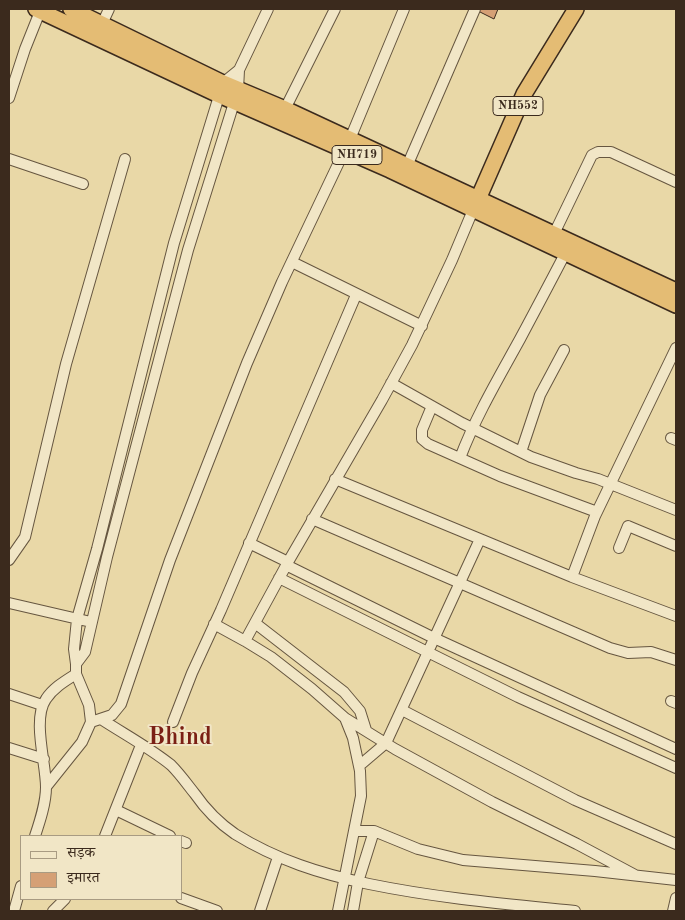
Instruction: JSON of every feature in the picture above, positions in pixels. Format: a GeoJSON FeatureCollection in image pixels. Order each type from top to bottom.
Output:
{"type":"FeatureCollection","features":[{"type":"Feature","properties":{"kind":"highway","name":"NH719"},"geometry":{"type":"LineString","coordinates":[[39,9],[347,145],[551,241],[676,291]]}},
{"type":"Feature","properties":{"kind":"highway","name":"NH719"},"geometry":{"type":"LineString","coordinates":[[71,9],[221,89]]}},
{"type":"Feature","properties":{"kind":"highway","name":"NH552"},"geometry":{"type":"LineString","coordinates":[[475,204],[524,94],[576,9]]}},
{"type":"Feature","properties":{"kind":"highway","name":"NH719"},"geometry":{"type":"LineString","coordinates":[[236,95],[286,109],[347,145],[407,166],[475,204]]}},
{"type":"Feature","properties":{"kind":"highway","name":"NH719"},"geometry":{"type":"LineString","coordinates":[[568,248],[676,305]]}},
{"type":"Feature","properties":{"kind":"street"},"geometry":{"type":"LineString","coordinates":[[9,98],[39,9]]}},
{"type":"Feature","properties":{"kind":"street"},"geometry":{"type":"LineString","coordinates":[[102,24],[109,9]]}},
{"type":"Feature","properties":{"kind":"street"},"geometry":{"type":"LineString","coordinates":[[268,9],[239,70],[221,89],[174,243],[97,549],[77,619],[74,649],[76,669],[96,720],[141,745],[171,766],[182,776],[212,815],[236,834],[278,857],[312,871],[351,881],[435,897],[575,911]]}},
{"type":"Feature","properties":{"kind":"street"},"geometry":{"type":"LineString","coordinates":[[286,109],[335,9]]}},
{"type":"Feature","properties":{"kind":"street"},"geometry":{"type":"LineString","coordinates":[[46,787],[82,742],[96,720],[112,715],[121,704],[159,591],[247,363],[347,145],[404,9]]}},
{"type":"Feature","properties":{"kind":"street"},"geometry":{"type":"LineString","coordinates":[[407,166],[474,9]]}},
{"type":"Feature","properties":{"kind":"street"},"geometry":{"type":"LineString","coordinates":[[35,835],[43,808],[46,787],[40,721],[42,705],[47,697],[76,669],[85,652],[107,557],[188,250],[236,95],[239,70]]}},
{"type":"Feature","properties":{"kind":"street"},"geometry":{"type":"LineString","coordinates":[[551,241],[592,156],[598,152],[611,152],[676,182]]}},
{"type":"Feature","properties":{"kind":"street"},"geometry":{"type":"LineString","coordinates":[[9,159],[83,184]]}},
{"type":"Feature","properties":{"kind":"street"},"geometry":{"type":"LineString","coordinates":[[9,559],[25,537],[66,364],[125,159]]}},
{"type":"Feature","properties":{"kind":"street"},"geometry":{"type":"LineString","coordinates":[[250,632],[422,326],[475,204]]}},
{"type":"Feature","properties":{"kind":"street"},"geometry":{"type":"LineString","coordinates":[[460,458],[471,428],[568,248]]}},
{"type":"Feature","properties":{"kind":"street"},"geometry":{"type":"LineString","coordinates":[[292,262],[422,326]]}},
{"type":"Feature","properties":{"kind":"street"},"geometry":{"type":"LineString","coordinates":[[173,722],[192,673],[218,618],[356,295]]}},
{"type":"Feature","properties":{"kind":"street"},"geometry":{"type":"LineString","coordinates":[[572,576],[597,512],[676,348]]}},
{"type":"Feature","properties":{"kind":"street"},"geometry":{"type":"LineString","coordinates":[[521,452],[540,396],[564,350]]}},
{"type":"Feature","properties":{"kind":"street"},"geometry":{"type":"LineString","coordinates":[[391,383],[471,428],[521,452],[611,484],[676,510]]}},
{"type":"Feature","properties":{"kind":"street"},"geometry":{"type":"LineString","coordinates":[[432,406],[422,430],[422,439],[428,444],[500,476],[597,512]]}},
{"type":"Feature","properties":{"kind":"street"},"geometry":{"type":"LineString","coordinates":[[336,479],[480,539],[676,616]]}},
{"type":"Feature","properties":{"kind":"street"},"geometry":{"type":"LineString","coordinates":[[312,519],[619,651],[628,653],[651,652],[676,660]]}},
{"type":"Feature","properties":{"kind":"street"},"geometry":{"type":"LineString","coordinates":[[619,548],[628,526],[676,546]]}},
{"type":"Feature","properties":{"kind":"street"},"geometry":{"type":"LineString","coordinates":[[359,766],[386,743],[480,539]]}},
{"type":"Feature","properties":{"kind":"street"},"geometry":{"type":"LineString","coordinates":[[249,543],[434,638],[676,749]]}},
{"type":"Feature","properties":{"kind":"street"},"geometry":{"type":"LineString","coordinates":[[279,578],[518,697],[676,768]]}},
{"type":"Feature","properties":{"kind":"street"},"geometry":{"type":"LineString","coordinates":[[9,603],[91,622]]}},
{"type":"Feature","properties":{"kind":"street"},"geometry":{"type":"LineString","coordinates":[[218,618],[250,632],[293,664],[344,692],[360,712],[364,728]]}},
{"type":"Feature","properties":{"kind":"street"},"geometry":{"type":"LineString","coordinates":[[250,632],[293,664],[348,720],[492,802],[635,875]]}},
{"type":"Feature","properties":{"kind":"street"},"geometry":{"type":"LineString","coordinates":[[9,694],[42,705]]}},
{"type":"Feature","properties":{"kind":"street"},"geometry":{"type":"LineString","coordinates":[[402,710],[567,796],[676,844]]}},
{"type":"Feature","properties":{"kind":"street"},"geometry":{"type":"LineString","coordinates":[[338,911],[351,881],[363,830],[359,766],[348,720]]}},
{"type":"Feature","properties":{"kind":"street"},"geometry":{"type":"LineString","coordinates":[[105,835],[141,745]]}},
{"type":"Feature","properties":{"kind":"street"},"geometry":{"type":"LineString","coordinates":[[9,748],[44,759]]}},
{"type":"Feature","properties":{"kind":"street"},"geometry":{"type":"LineString","coordinates":[[116,810],[168,835]]}},
{"type":"Feature","properties":{"kind":"street"},"geometry":{"type":"LineString","coordinates":[[363,830],[418,849],[463,860],[676,880]]}},
{"type":"Feature","properties":{"kind":"street"},"geometry":{"type":"LineString","coordinates":[[352,911],[351,881],[363,830]]}},
{"type":"Feature","properties":{"kind":"street"},"geometry":{"type":"LineString","coordinates":[[260,911],[278,857]]}},
{"type":"Feature","properties":{"kind":"street"},"geometry":{"type":"LineString","coordinates":[[14,911],[20,890]]}},
{"type":"Feature","properties":{"kind":"street"},"geometry":{"type":"LineString","coordinates":[[182,898],[216,911]]}},
{"type":"Feature","properties":{"kind":"street"},"geometry":{"type":"LineString","coordinates":[[673,911],[676,898]]}},
{"type":"Feature","properties":{"kind":"street"},"geometry":{"type":"LineString","coordinates":[[53,911],[65,900]]}},
{"type":"Feature","properties":{"kind":"building"},"geometry":{"type":"Polygon","coordinates":[[[476,9],[498,9],[494,19],[476,9]]]}},
{"type":"Feature","properties":{"kind":"district","name":"Bhind"},"geometry":{"type":"Point","coordinates":[180,738]}}]}
